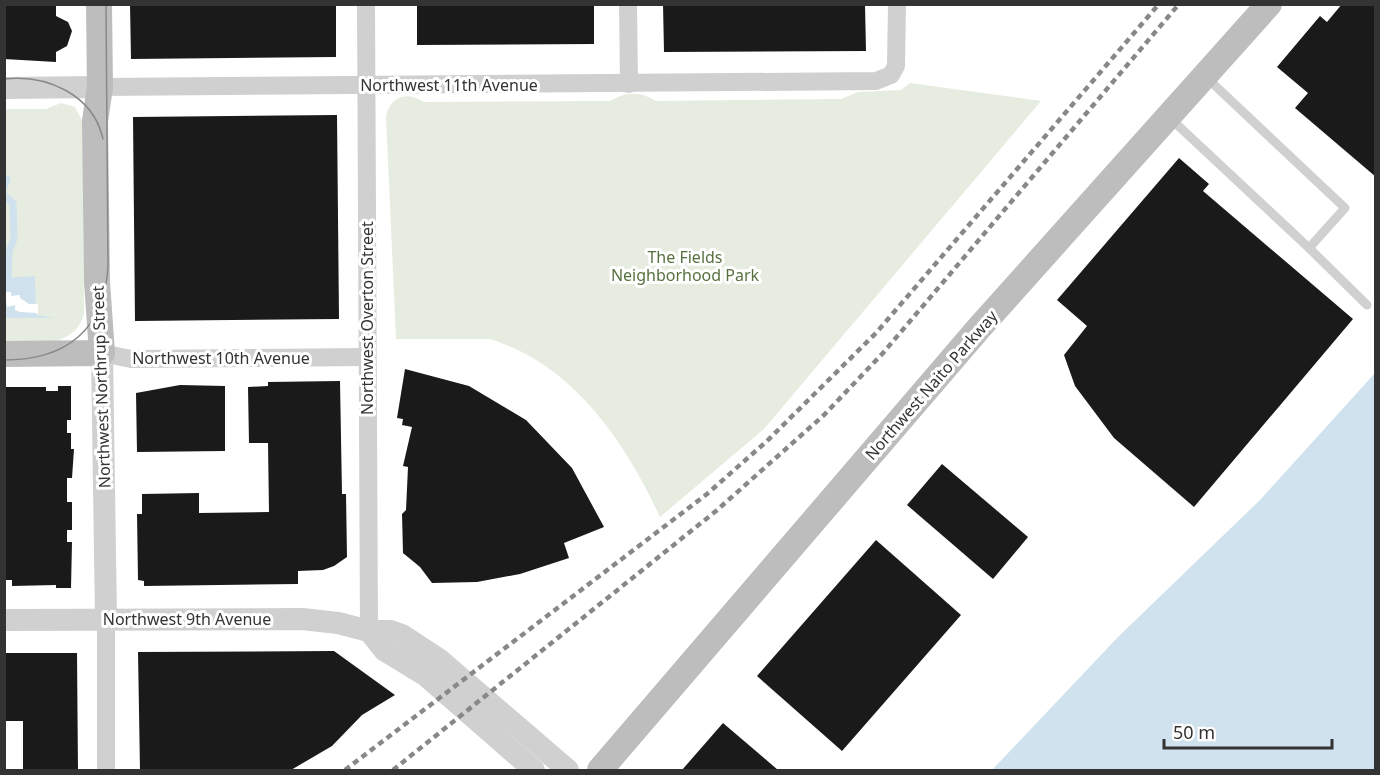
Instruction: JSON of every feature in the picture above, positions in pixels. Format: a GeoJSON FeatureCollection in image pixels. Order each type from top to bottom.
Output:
{"type":"FeatureCollection","features":[{"type":"Feature","properties":{"kind":"main road","name":"Northwest Northrup Street"},"geometry":{"type":"LineString","coordinates":[[99,4],[100,87],[95,121],[97,282],[102,353]]}},
{"type":"Feature","properties":{"kind":"main road","name":"Northwest Naito Parkway"},"geometry":{"type":"LineString","coordinates":[[600,771],[979,328],[1269,4]]}},
{"type":"Feature","properties":{"kind":"main road","name":"Northwest 10th Avenue"},"geometry":{"type":"LineString","coordinates":[[4,354],[102,353]]}},
{"type":"Feature","properties":{"kind":"street","name":"Northwest Overton Street"},"geometry":{"type":"LineString","coordinates":[[366,4],[369,632]]}},
{"type":"Feature","properties":{"kind":"street"},"geometry":{"type":"LineString","coordinates":[[628,4],[628,84]]}},
{"type":"Feature","properties":{"kind":"street","name":"Northwest 11th Avenue"},"geometry":{"type":"LineString","coordinates":[[4,88],[876,81],[891,75],[898,57],[897,4]]}},
{"type":"Feature","properties":{"kind":"street","name":"Northwest 10th Avenue"},"geometry":{"type":"LineString","coordinates":[[102,353],[130,359],[367,357]]}},
{"type":"Feature","properties":{"kind":"street","name":"Northwest Northrup Street"},"geometry":{"type":"LineString","coordinates":[[102,353],[106,771]]}},
{"type":"Feature","properties":{"kind":"street","name":"Northwest 9th Avenue"},"geometry":{"type":"LineString","coordinates":[[4,620],[314,619],[369,632],[391,631],[428,651],[568,771]]}},
{"type":"Feature","properties":{"kind":"street"},"geometry":{"type":"LineString","coordinates":[[369,632],[384,650],[425,675],[534,771]]}},
{"type":"Feature","properties":{"kind":"lane"},"geometry":{"type":"LineString","coordinates":[[1205,76],[1345,208],[1309,248]]}},
{"type":"Feature","properties":{"kind":"lane"},"geometry":{"type":"LineString","coordinates":[[1168,117],[1367,305]]}},
{"type":"Feature","properties":{"kind":"green space","name":"The Fields Neighborhood Park"},"geometry":{"type":"Polygon","coordinates":[[[910,83],[1041,101],[764,429],[660,517],[630,461],[613,435],[571,387],[547,367],[520,351],[490,339],[396,339],[386,116],[388,109],[400,97],[412,97],[424,102],[610,101],[633,94],[656,101],[841,99],[858,92],[901,90],[910,83]]]}},
{"type":"Feature","properties":{"kind":"green space"},"geometry":{"type":"Polygon","coordinates":[[[61,103],[75,107],[83,122],[84,314],[79,325],[63,339],[41,344],[5,345],[5,109],[46,109],[61,103]]]}},
{"type":"Feature","properties":{"kind":"water"},"geometry":{"type":"Polygon","coordinates":[[[35,276],[36,315],[55,318],[5,318],[5,278],[35,276]]]}},
{"type":"Feature","properties":{"kind":"water"},"geometry":{"type":"Polygon","coordinates":[[[1375,373],[1375,770],[992,770],[1118,637],[1260,500],[1375,373]]]}},
{"type":"Feature","properties":{"kind":"pier"},"geometry":{"type":"Polygon","coordinates":[[[5,292],[11,292],[11,296],[20,295],[20,298],[29,304],[38,304],[38,313],[20,312],[15,310],[15,305],[7,307],[5,292]]]}},
{"type":"Feature","properties":{"kind":"building"},"geometry":{"type":"Polygon","coordinates":[[[4,4],[56,4],[56,16],[68,22],[72,31],[67,46],[56,52],[56,62],[4,59],[4,4]]]}},
{"type":"Feature","properties":{"kind":"building"},"geometry":{"type":"Polygon","coordinates":[[[130,4],[336,4],[336,57],[131,59],[130,4]]]}},
{"type":"Feature","properties":{"kind":"building"},"geometry":{"type":"Polygon","coordinates":[[[417,4],[594,4],[594,44],[417,45],[417,4]]]}},
{"type":"Feature","properties":{"kind":"building"},"geometry":{"type":"Polygon","coordinates":[[[663,4],[865,4],[866,51],[664,52],[663,4]]]}},
{"type":"Feature","properties":{"kind":"building"},"geometry":{"type":"Polygon","coordinates":[[[1342,4],[1376,4],[1376,177],[1295,108],[1308,93],[1277,67],[1320,16],[1327,22],[1342,4]]]}},
{"type":"Feature","properties":{"kind":"building"},"geometry":{"type":"Polygon","coordinates":[[[337,115],[339,319],[135,321],[133,117],[337,115]]]}},
{"type":"Feature","properties":{"kind":"building"},"geometry":{"type":"Polygon","coordinates":[[[1179,158],[1209,184],[1203,191],[1353,319],[1194,507],[1114,438],[1075,386],[1064,355],[1087,326],[1057,300],[1179,158]]]}},
{"type":"Feature","properties":{"kind":"building"},"geometry":{"type":"Polygon","coordinates":[[[405,369],[469,386],[526,420],[572,468],[604,527],[564,543],[569,558],[520,574],[477,582],[432,583],[420,567],[403,553],[402,514],[406,510],[408,467],[403,466],[412,427],[402,425],[403,419],[397,418],[405,369]]]}},
{"type":"Feature","properties":{"kind":"building"},"geometry":{"type":"Polygon","coordinates":[[[340,381],[342,494],[346,494],[347,557],[323,570],[298,571],[298,584],[144,586],[144,581],[138,580],[137,514],[142,514],[142,494],[199,493],[199,513],[269,512],[268,443],[249,443],[248,387],[268,386],[268,382],[340,381]]]}},
{"type":"Feature","properties":{"kind":"building"},"geometry":{"type":"Polygon","coordinates":[[[180,385],[225,386],[225,451],[137,452],[136,393],[180,385]]]}},
{"type":"Feature","properties":{"kind":"building"},"geometry":{"type":"Polygon","coordinates":[[[58,386],[71,386],[71,420],[67,420],[67,433],[71,433],[71,449],[74,449],[72,478],[67,478],[67,502],[72,502],[72,530],[67,530],[67,542],[72,542],[71,588],[56,588],[56,585],[12,586],[12,580],[4,580],[4,387],[46,387],[46,391],[58,391],[58,386]]]}},
{"type":"Feature","properties":{"kind":"building"},"geometry":{"type":"Polygon","coordinates":[[[942,464],[1028,537],[993,579],[907,505],[942,464]]]}},
{"type":"Feature","properties":{"kind":"building"},"geometry":{"type":"Polygon","coordinates":[[[876,540],[961,615],[842,751],[757,676],[876,540]]]}},
{"type":"Feature","properties":{"kind":"building"},"geometry":{"type":"Polygon","coordinates":[[[334,651],[395,695],[362,715],[332,746],[291,770],[140,770],[138,652],[334,651]]]}},
{"type":"Feature","properties":{"kind":"building"},"geometry":{"type":"Polygon","coordinates":[[[4,653],[77,653],[78,770],[23,770],[23,721],[4,721],[4,653]]]}},
{"type":"Feature","properties":{"kind":"building"},"geometry":{"type":"Polygon","coordinates":[[[723,723],[778,770],[682,770],[723,723]]]}},
{"type":"Feature","properties":{"kind":"waterway"},"geometry":{"type":"LineString","coordinates":[[4,188],[7,179]]}},
{"type":"Feature","properties":{"kind":"waterway"},"geometry":{"type":"LineString","coordinates":[[4,195],[13,203],[14,239],[9,251],[8,278]]}},
{"type":"Feature","properties":{"kind":"tram line"},"geometry":{"type":"LineString","coordinates":[[4,360],[26,359],[46,354],[78,337],[90,324],[99,308],[105,288],[108,266],[106,4]]}},
{"type":"Feature","properties":{"kind":"tram line"},"geometry":{"type":"LineString","coordinates":[[4,79],[36,80],[66,90],[89,110],[98,123],[103,139]]}},
{"type":"Feature","properties":{"kind":"railway"},"geometry":{"type":"LineString","coordinates":[[345,770],[707,494],[767,441],[876,333],[1159,4]]}},
{"type":"Feature","properties":{"kind":"railway"},"geometry":{"type":"LineString","coordinates":[[393,770],[716,511],[824,415],[883,353],[1179,4]]}}]}
